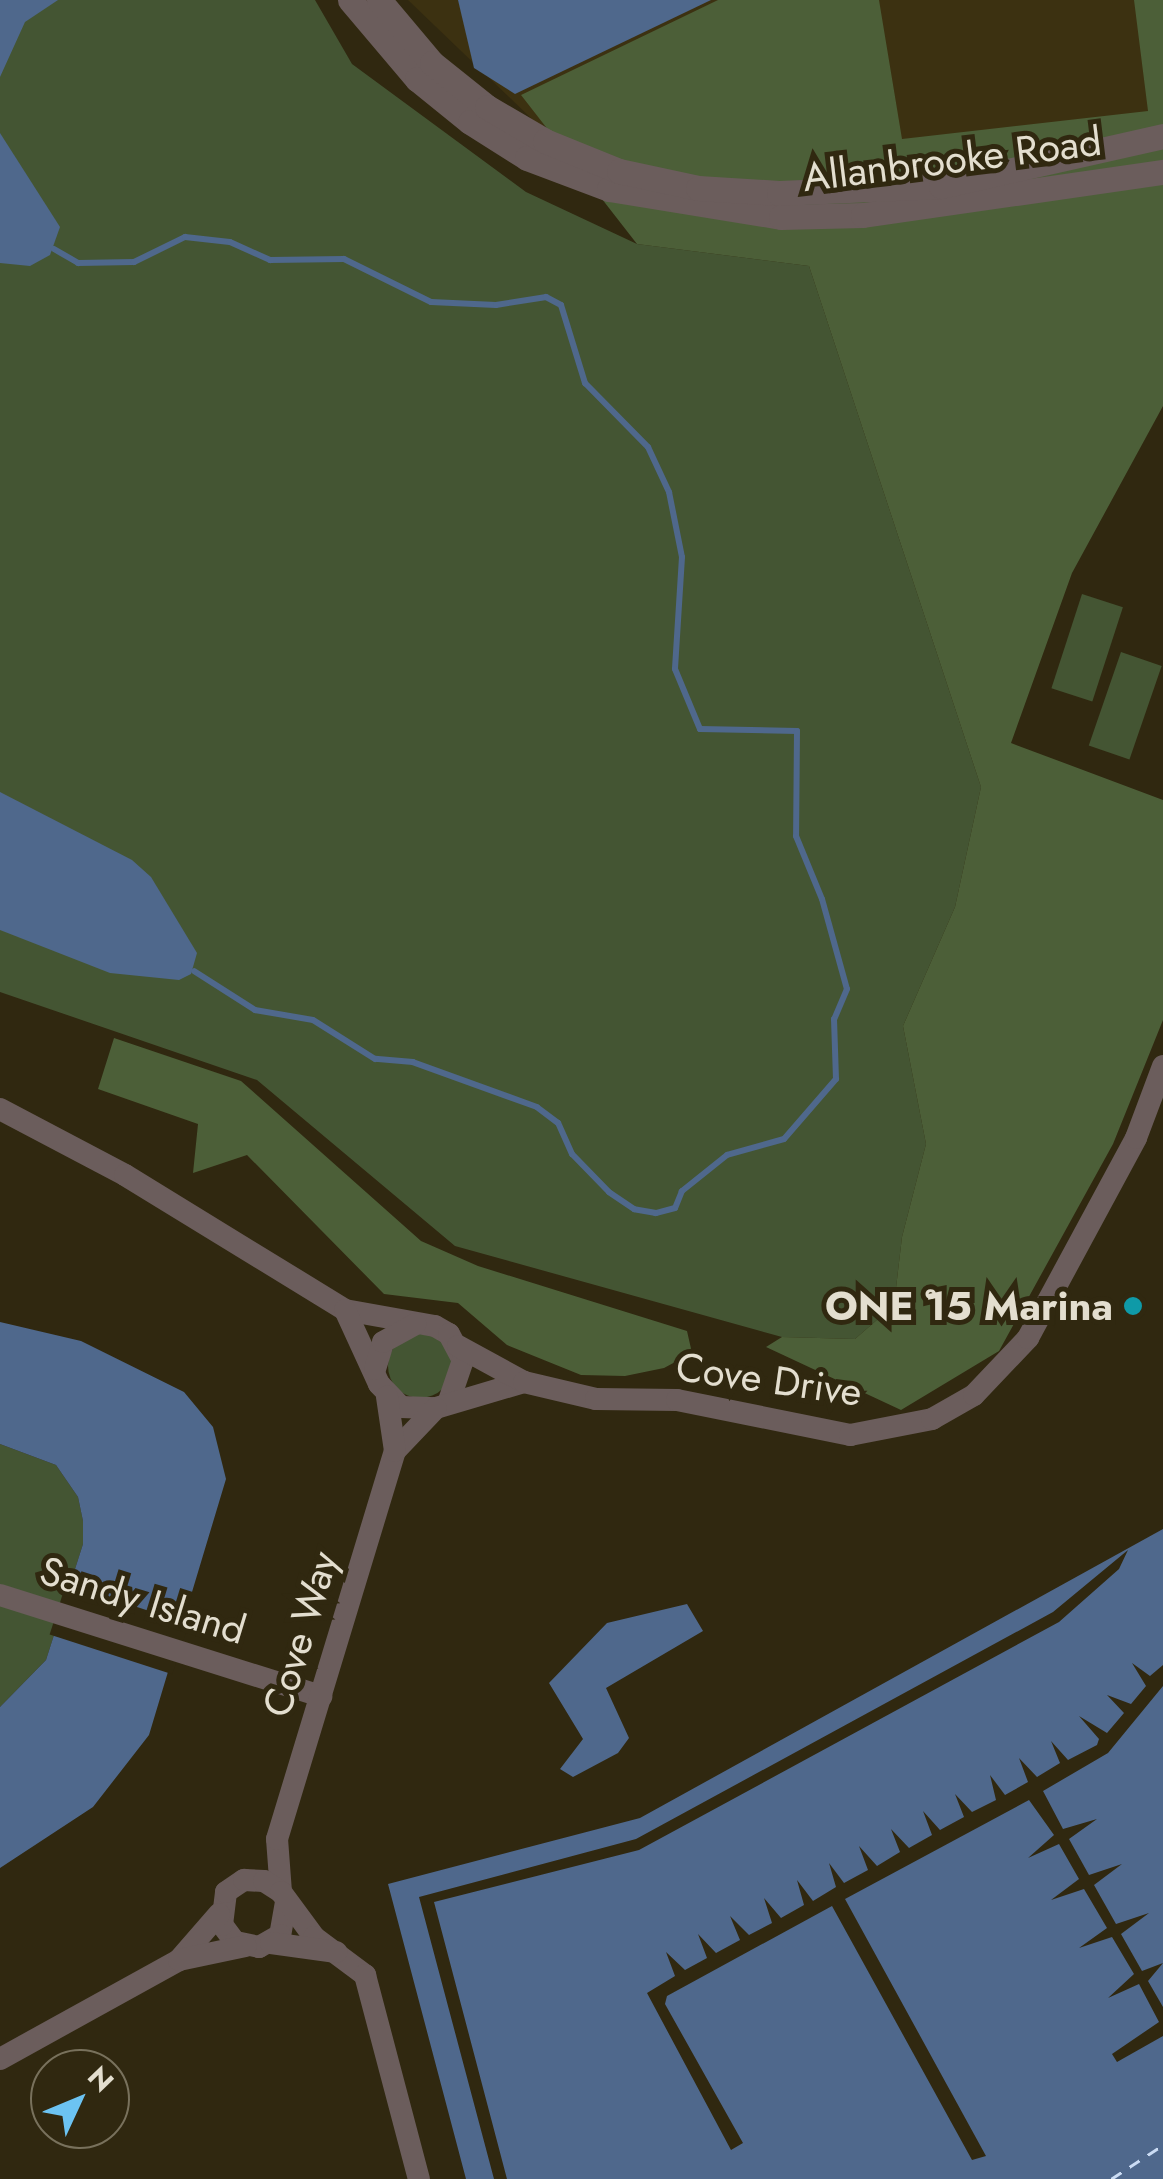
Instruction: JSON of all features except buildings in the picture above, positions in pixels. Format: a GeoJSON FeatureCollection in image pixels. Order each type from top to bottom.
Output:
{"type":"FeatureCollection","features":[{"type":"Feature","properties":{"kind":"street","name":"Allanbrooke Road"},"geometry":{"type":"LineString","coordinates":[[350,0],[417,79],[470,122],[527,158],[610,189],[782,217],[863,215],[1158,172]]}},
{"type":"Feature","properties":{"kind":"street","name":"Allanbrooke Road"},"geometry":{"type":"LineString","coordinates":[[379,0],[432,64],[487,108],[545,141],[620,171],[698,188],[779,193],[941,186],[1159,137]]}},
{"type":"Feature","properties":{"kind":"street","name":"Cove Drive"},"geometry":{"type":"LineString","coordinates":[[0,1109],[126,1175],[345,1310],[436,1326],[458,1346],[524,1382],[596,1399],[677,1400],[850,1435],[932,1419],[974,1395],[1028,1338],[1136,1138],[1163,1066]]}},
{"type":"Feature","properties":{"kind":"street"},"geometry":{"type":"LineString","coordinates":[[345,1310],[387,1397]]}},
{"type":"Feature","properties":{"kind":"street"},"geometry":{"type":"LineString","coordinates":[[375,1369],[393,1331],[420,1323]]}},
{"type":"Feature","properties":{"kind":"street"},"geometry":{"type":"LineString","coordinates":[[442,1404],[463,1375],[458,1346]]}},
{"type":"Feature","properties":{"kind":"street","name":"Cove Drive"},"geometry":{"type":"LineString","coordinates":[[387,1397],[401,1407],[442,1404],[524,1382]]}},
{"type":"Feature","properties":{"kind":"street","name":"Cove Way"},"geometry":{"type":"LineString","coordinates":[[271,1943],[286,1925],[277,1839],[395,1451],[387,1397]]}},
{"type":"Feature","properties":{"kind":"street","name":"Cove Way"},"geometry":{"type":"LineString","coordinates":[[395,1451],[442,1404]]}},
{"type":"Feature","properties":{"kind":"street","name":"Sandy Island"},"geometry":{"type":"LineString","coordinates":[[0,1595],[321,1696]]}},
{"type":"Feature","properties":{"kind":"street","name":"Cove Way"},"geometry":{"type":"LineString","coordinates":[[180,1960],[220,1914],[235,1885],[277,1839]]}},
{"type":"Feature","properties":{"kind":"street"},"geometry":{"type":"LineString","coordinates":[[235,1885],[254,1879],[283,1897],[336,1952],[365,1975],[418,2179]]}},
{"type":"Feature","properties":{"kind":"street"},"geometry":{"type":"LineString","coordinates":[[220,1914],[227,1934],[246,1946]]}},
{"type":"Feature","properties":{"kind":"street","name":"Cove Way"},"geometry":{"type":"LineString","coordinates":[[0,2059],[180,1960],[271,1943],[336,1952]]}},
{"type":"Feature","properties":{"kind":"shaded area"},"geometry":{"type":"Polygon","coordinates":[[[408,0],[1146,0],[1163,110],[719,173],[537,124],[408,0]]]}},
{"type":"Feature","properties":{"kind":"green space"},"geometry":{"type":"Polygon","coordinates":[[[0,0],[315,0],[352,64],[526,192],[637,244],[809,266],[981,787],[955,907],[903,1026],[926,1144],[902,1237],[894,1305],[855,1339],[782,1337],[455,1246],[257,1080],[0,992],[0,0]]]}},
{"type":"Feature","properties":{"kind":"green space"},"geometry":{"type":"Polygon","coordinates":[[[718,0],[879,0],[902,139],[1148,111],[1134,0],[1163,0],[1163,406],[1072,573],[1011,743],[1163,800],[1163,1020],[1113,1144],[999,1351],[901,1410],[766,1347],[782,1337],[855,1339],[894,1305],[902,1237],[926,1144],[903,1026],[955,907],[981,787],[809,266],[637,244],[521,95],[718,0]]]}},
{"type":"Feature","properties":{"kind":"green space"},"geometry":{"type":"Polygon","coordinates":[[[1082,594],[1123,607],[1092,701],[1051,688],[1082,594]]]}},
{"type":"Feature","properties":{"kind":"green space"},"geometry":{"type":"Polygon","coordinates":[[[1121,652],[1162,666],[1129,760],[1089,746],[1121,652]]]}},
{"type":"Feature","properties":{"kind":"green space"},"geometry":{"type":"Polygon","coordinates":[[[114,1038],[241,1081],[421,1241],[478,1266],[687,1331],[692,1353],[664,1368],[625,1376],[581,1375],[507,1345],[458,1303],[384,1294],[247,1155],[193,1173],[198,1124],[98,1089],[114,1038]]]}},
{"type":"Feature","properties":{"kind":"green space"},"geometry":{"type":"Polygon","coordinates":[[[420,1334],[443,1343],[452,1366],[443,1389],[420,1398],[397,1389],[388,1366],[397,1343],[420,1334]]]}},
{"type":"Feature","properties":{"kind":"green space"},"geometry":{"type":"Polygon","coordinates":[[[0,1444],[56,1465],[78,1497],[83,1544],[46,1660],[0,1707],[0,1444]]]}},
{"type":"Feature","properties":{"kind":"water"},"geometry":{"type":"Polygon","coordinates":[[[0,0],[58,0],[25,22],[0,77],[0,0]]]}},
{"type":"Feature","properties":{"kind":"water"},"geometry":{"type":"Polygon","coordinates":[[[458,0],[711,0],[515,94],[474,68],[458,0]]]}},
{"type":"Feature","properties":{"kind":"water"},"geometry":{"type":"Polygon","coordinates":[[[0,133],[60,227],[50,255],[30,266],[0,263],[0,133]]]}},
{"type":"Feature","properties":{"kind":"water"},"geometry":{"type":"Polygon","coordinates":[[[0,792],[132,860],[151,877],[197,953],[191,974],[179,980],[110,973],[0,930],[0,792]]]}},
{"type":"Feature","properties":{"kind":"water"},"geometry":{"type":"Polygon","coordinates":[[[0,1322],[81,1341],[184,1392],[213,1427],[226,1479],[149,1735],[93,1807],[0,1868],[0,1707],[46,1660],[83,1544],[83,1521],[78,1497],[56,1465],[0,1444],[0,1322]]]}},
{"type":"Feature","properties":{"kind":"water"},"geometry":{"type":"Polygon","coordinates":[[[1163,1529],[1163,2179],[466,2179],[388,1884],[640,1818],[1163,1529]]]}},
{"type":"Feature","properties":{"kind":"water"},"geometry":{"type":"Polygon","coordinates":[[[687,1604],[703,1631],[606,1688],[629,1738],[618,1753],[573,1777],[560,1769],[583,1739],[549,1683],[607,1623],[687,1604]]]}},
{"type":"Feature","properties":{"kind":"pier"},"geometry":{"type":"Polygon","coordinates":[[[1128,1550],[1119,1569],[1059,1622],[639,1850],[434,1902],[507,2179],[494,2179],[419,1897],[636,1839],[1053,1612],[1128,1550]]]}},
{"type":"Feature","properties":{"kind":"pier"},"geometry":{"type":"Polygon","coordinates":[[[66,1584],[189,1624],[172,1674],[50,1634],[66,1584]]]}},
{"type":"Feature","properties":{"kind":"pier"},"geometry":{"type":"Polygon","coordinates":[[[1132,1663],[1150,1676],[1163,1665],[1163,1686],[1108,1753],[1043,1791],[1063,1829],[1097,1819],[1069,1839],[1089,1875],[1122,1864],[1094,1885],[1116,1924],[1149,1913],[1121,1934],[1142,1971],[1163,1963],[1148,1981],[1163,2007],[1163,2036],[1117,2062],[1112,2054],[1159,2022],[1139,1984],[1108,1998],[1134,1974],[1112,1937],[1079,1948],[1107,1928],[1084,1889],[1051,1900],[1079,1879],[1059,1844],[1028,1858],[1054,1835],[1029,1800],[845,1899],[986,2156],[972,2160],[832,1906],[667,1996],[665,2004],[743,2143],[731,2150],[647,1993],[675,1976],[666,1952],[685,1970],[707,1958],[698,1934],[716,1953],[740,1940],[730,1916],[749,1935],[772,1923],[764,1898],[781,1918],[804,1905],[797,1880],[813,1901],[836,1887],[829,1863],[844,1883],[868,1870],[859,1846],[877,1866],[900,1852],[891,1829],[909,1848],[932,1835],[923,1811],[940,1830],[964,1817],[955,1794],[972,1812],[996,1800],[990,1775],[1005,1795],[1028,1782],[1019,1758],[1037,1777],[1060,1763],[1051,1741],[1068,1760],[1097,1745],[1099,1739],[1079,1716],[1107,1733],[1124,1713],[1107,1695],[1131,1704],[1146,1686],[1132,1663]]]}},
{"type":"Feature","properties":{"kind":"waterway"},"geometry":{"type":"LineString","coordinates":[[54,249],[78,263],[134,262],[185,237],[230,242],[270,260],[344,259],[431,302],[496,305],[546,297],[561,305],[585,383],[648,447],[669,492],[682,557],[675,669],[700,729],[797,731],[796,836],[822,899],[847,989],[834,1019],[836,1079],[784,1139],[727,1155],[682,1191],[675,1208],[656,1213],[634,1209],[609,1192],[572,1154],[558,1123],[537,1107],[413,1062],[375,1059],[313,1020],[255,1010],[194,971]]}},
{"type":"Feature","properties":{"kind":"ferry route"},"geometry":{"type":"LineString","coordinates":[[1111,2179],[1163,2145]]}},
{"type":"Feature","properties":{"kind":"place","name":"ONE ̊15 Marina"},"geometry":{"type":"Point","coordinates":[1133,1306]}}]}
